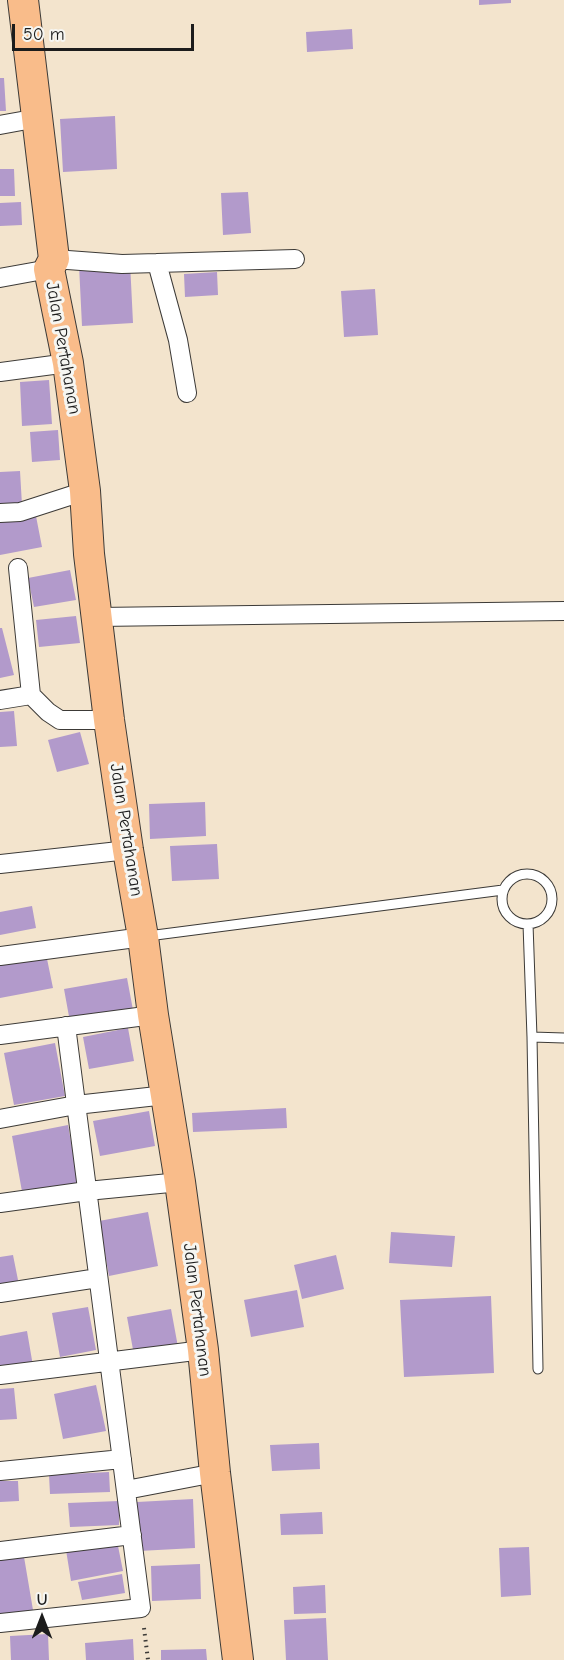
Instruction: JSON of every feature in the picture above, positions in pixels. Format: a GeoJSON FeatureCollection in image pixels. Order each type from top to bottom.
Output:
{"type":"FeatureCollection","features":[{"type":"Feature","properties":{"kind":"main road","name":"Jalan Pertahanan"},"geometry":{"type":"LineString","coordinates":[[23,0],[38,118],[52,264],[85,490],[89,554],[109,720],[180,1182],[203,1350],[214,1473],[238,1660]]}},
{"type":"Feature","properties":{"kind":"street"},"geometry":{"type":"LineString","coordinates":[[0,125],[38,118]]}},
{"type":"Feature","properties":{"kind":"street"},"geometry":{"type":"LineString","coordinates":[[0,278],[52,264],[295,259]]}},
{"type":"Feature","properties":{"kind":"street"},"geometry":{"type":"LineString","coordinates":[[157,263],[178,340],[187,393]]}},
{"type":"Feature","properties":{"kind":"street"},"geometry":{"type":"LineString","coordinates":[[0,372],[68,363]]}},
{"type":"Feature","properties":{"kind":"street"},"geometry":{"type":"LineString","coordinates":[[0,513],[20,512],[85,490]]}},
{"type":"Feature","properties":{"kind":"street"},"geometry":{"type":"LineString","coordinates":[[18,568],[31,695],[60,720],[109,720]]}},
{"type":"Feature","properties":{"kind":"street"},"geometry":{"type":"LineString","coordinates":[[97,617],[564,611]]}},
{"type":"Feature","properties":{"kind":"street"},"geometry":{"type":"LineString","coordinates":[[0,700],[31,695]]}},
{"type":"Feature","properties":{"kind":"street"},"geometry":{"type":"LineString","coordinates":[[0,864],[128,850]]}},
{"type":"Feature","properties":{"kind":"street"},"geometry":{"type":"LineString","coordinates":[[0,956],[143,937]]}},
{"type":"Feature","properties":{"kind":"street"},"geometry":{"type":"LineString","coordinates":[[0,1035],[153,1015]]}},
{"type":"Feature","properties":{"kind":"street"},"geometry":{"type":"LineString","coordinates":[[0,1623],[141,1608],[66,1026]]}},
{"type":"Feature","properties":{"kind":"street"},"geometry":{"type":"LineString","coordinates":[[0,1119],[76,1106],[166,1095]]}},
{"type":"Feature","properties":{"kind":"street"},"geometry":{"type":"LineString","coordinates":[[0,1203],[87,1191],[180,1182]]}},
{"type":"Feature","properties":{"kind":"street"},"geometry":{"type":"LineString","coordinates":[[0,1293],[98,1278]]}},
{"type":"Feature","properties":{"kind":"street"},"geometry":{"type":"LineString","coordinates":[[0,1375],[203,1350]]}},
{"type":"Feature","properties":{"kind":"street"},"geometry":{"type":"LineString","coordinates":[[0,1471],[122,1459]]}},
{"type":"Feature","properties":{"kind":"street"},"geometry":{"type":"LineString","coordinates":[[126,1490],[214,1473]]}},
{"type":"Feature","properties":{"kind":"street"},"geometry":{"type":"LineString","coordinates":[[0,1551],[132,1535]]}},
{"type":"Feature","properties":{"kind":"lane"},"geometry":{"type":"LineString","coordinates":[[526,873],[544,880],[551,888],[553,898],[546,916],[538,922],[528,924],[510,917],[504,909],[502,900],[503,890],[508,881],[526,873]]}},
{"type":"Feature","properties":{"kind":"lane"},"geometry":{"type":"LineString","coordinates":[[143,937],[503,890]]}},
{"type":"Feature","properties":{"kind":"lane"},"geometry":{"type":"LineString","coordinates":[[528,924],[538,1369]]}},
{"type":"Feature","properties":{"kind":"lane"},"geometry":{"type":"LineString","coordinates":[[532,1037],[564,1038]]}},
{"type":"Feature","properties":{"kind":"path"},"geometry":{"type":"LineString","coordinates":[[141,1608],[148,1660]]}},
{"type":"Feature","properties":{"kind":"building"},"geometry":{"type":"Polygon","coordinates":[[[479,0],[511,0],[511,3],[479,5],[479,0]]]}},
{"type":"Feature","properties":{"kind":"building"},"geometry":{"type":"Polygon","coordinates":[[[352,29],[353,49],[307,52],[306,32],[352,29]]]}},
{"type":"Feature","properties":{"kind":"building"},"geometry":{"type":"Polygon","coordinates":[[[0,78],[4,78],[6,111],[0,111],[0,78]]]}},
{"type":"Feature","properties":{"kind":"building"},"geometry":{"type":"Polygon","coordinates":[[[115,116],[117,169],[63,172],[60,119],[115,116]]]}},
{"type":"Feature","properties":{"kind":"building"},"geometry":{"type":"Polygon","coordinates":[[[0,169],[14,169],[15,196],[0,196],[0,169]]]}},
{"type":"Feature","properties":{"kind":"building"},"geometry":{"type":"Polygon","coordinates":[[[248,192],[251,233],[223,235],[221,193],[248,192]]]}},
{"type":"Feature","properties":{"kind":"building"},"geometry":{"type":"Polygon","coordinates":[[[21,202],[22,225],[0,226],[0,203],[21,202]]]}},
{"type":"Feature","properties":{"kind":"building"},"geometry":{"type":"Polygon","coordinates":[[[130,262],[133,323],[82,326],[79,265],[130,262]]]}},
{"type":"Feature","properties":{"kind":"building"},"geometry":{"type":"Polygon","coordinates":[[[217,272],[218,295],[185,297],[184,274],[217,272]]]}},
{"type":"Feature","properties":{"kind":"building"},"geometry":{"type":"Polygon","coordinates":[[[375,289],[378,335],[344,337],[341,291],[375,289]]]}},
{"type":"Feature","properties":{"kind":"building"},"geometry":{"type":"Polygon","coordinates":[[[49,380],[52,424],[22,426],[20,382],[49,380]]]}},
{"type":"Feature","properties":{"kind":"building"},"geometry":{"type":"Polygon","coordinates":[[[58,430],[60,460],[32,462],[30,432],[58,430]]]}},
{"type":"Feature","properties":{"kind":"building"},"geometry":{"type":"Polygon","coordinates":[[[20,471],[22,505],[0,506],[0,472],[20,471]]]}},
{"type":"Feature","properties":{"kind":"building"},"geometry":{"type":"Polygon","coordinates":[[[35,511],[42,547],[0,555],[0,518],[35,511]]]}},
{"type":"Feature","properties":{"kind":"building"},"geometry":{"type":"Polygon","coordinates":[[[70,570],[76,600],[34,607],[28,578],[70,570]]]}},
{"type":"Feature","properties":{"kind":"building"},"geometry":{"type":"Polygon","coordinates":[[[76,616],[80,643],[39,647],[36,620],[76,616]]]}},
{"type":"Feature","properties":{"kind":"building"},"geometry":{"type":"Polygon","coordinates":[[[0,628],[2,628],[14,675],[0,678],[0,628]]]}},
{"type":"Feature","properties":{"kind":"building"},"geometry":{"type":"Polygon","coordinates":[[[14,711],[17,746],[0,747],[0,712],[14,711]]]}},
{"type":"Feature","properties":{"kind":"building"},"geometry":{"type":"Polygon","coordinates":[[[80,732],[89,764],[57,772],[48,740],[80,732]]]}},
{"type":"Feature","properties":{"kind":"building"},"geometry":{"type":"Polygon","coordinates":[[[205,802],[206,836],[150,839],[149,804],[205,802]]]}},
{"type":"Feature","properties":{"kind":"building"},"geometry":{"type":"Polygon","coordinates":[[[217,844],[219,879],[172,881],[170,846],[217,844]]]}},
{"type":"Feature","properties":{"kind":"building"},"geometry":{"type":"Polygon","coordinates":[[[32,906],[36,928],[0,935],[0,912],[32,906]]]}},
{"type":"Feature","properties":{"kind":"building"},"geometry":{"type":"Polygon","coordinates":[[[46,954],[53,988],[0,998],[0,963],[46,954]]]}},
{"type":"Feature","properties":{"kind":"building"},"geometry":{"type":"Polygon","coordinates":[[[127,978],[133,1010],[70,1022],[64,989],[127,978]]]}},
{"type":"Feature","properties":{"kind":"building"},"geometry":{"type":"Polygon","coordinates":[[[128,1028],[134,1061],[89,1069],[83,1037],[128,1028]]]}},
{"type":"Feature","properties":{"kind":"building"},"geometry":{"type":"Polygon","coordinates":[[[55,1043],[65,1096],[14,1105],[4,1053],[55,1043]]]}},
{"type":"Feature","properties":{"kind":"building"},"geometry":{"type":"Polygon","coordinates":[[[286,1108],[287,1128],[193,1132],[192,1113],[286,1108]]]}},
{"type":"Feature","properties":{"kind":"building"},"geometry":{"type":"Polygon","coordinates":[[[149,1111],[155,1146],[100,1156],[93,1121],[149,1111]]]}},
{"type":"Feature","properties":{"kind":"building"},"geometry":{"type":"Polygon","coordinates":[[[68,1125],[79,1186],[23,1197],[12,1136],[68,1125]]]}},
{"type":"Feature","properties":{"kind":"building"},"geometry":{"type":"Polygon","coordinates":[[[148,1212],[158,1266],[109,1276],[99,1221],[148,1212]]]}},
{"type":"Feature","properties":{"kind":"building"},"geometry":{"type":"Polygon","coordinates":[[[391,1232],[455,1236],[452,1267],[389,1263],[391,1232]]]}},
{"type":"Feature","properties":{"kind":"building"},"geometry":{"type":"Polygon","coordinates":[[[13,1255],[19,1285],[0,1289],[0,1257],[13,1255]]]}},
{"type":"Feature","properties":{"kind":"building"},"geometry":{"type":"Polygon","coordinates":[[[336,1255],[344,1289],[302,1299],[294,1265],[336,1255]]]}},
{"type":"Feature","properties":{"kind":"building"},"geometry":{"type":"Polygon","coordinates":[[[297,1290],[304,1327],[251,1337],[244,1300],[297,1290]]]}},
{"type":"Feature","properties":{"kind":"building"},"geometry":{"type":"Polygon","coordinates":[[[491,1296],[494,1373],[404,1377],[400,1300],[491,1296]]]}},
{"type":"Feature","properties":{"kind":"building"},"geometry":{"type":"Polygon","coordinates":[[[88,1307],[96,1350],[60,1357],[52,1313],[88,1307]]]}},
{"type":"Feature","properties":{"kind":"building"},"geometry":{"type":"Polygon","coordinates":[[[171,1309],[178,1347],[134,1355],[127,1317],[171,1309]]]}},
{"type":"Feature","properties":{"kind":"building"},"geometry":{"type":"Polygon","coordinates":[[[27,1331],[33,1366],[0,1372],[0,1336],[27,1331]]]}},
{"type":"Feature","properties":{"kind":"building"},"geometry":{"type":"Polygon","coordinates":[[[96,1385],[106,1431],[63,1439],[54,1394],[96,1385]]]}},
{"type":"Feature","properties":{"kind":"building"},"geometry":{"type":"Polygon","coordinates":[[[14,1388],[17,1419],[0,1420],[0,1389],[14,1388]]]}},
{"type":"Feature","properties":{"kind":"building"},"geometry":{"type":"Polygon","coordinates":[[[319,1443],[320,1469],[272,1471],[270,1445],[319,1443]]]}},
{"type":"Feature","properties":{"kind":"building"},"geometry":{"type":"Polygon","coordinates":[[[109,1472],[110,1492],[50,1494],[49,1475],[109,1472]]]}},
{"type":"Feature","properties":{"kind":"building"},"geometry":{"type":"Polygon","coordinates":[[[0,1481],[18,1481],[19,1501],[0,1502],[0,1481]]]}},
{"type":"Feature","properties":{"kind":"building"},"geometry":{"type":"Polygon","coordinates":[[[193,1499],[195,1548],[139,1551],[137,1502],[193,1499]]]}},
{"type":"Feature","properties":{"kind":"building"},"geometry":{"type":"Polygon","coordinates":[[[119,1501],[119,1525],[70,1527],[68,1503],[119,1501]]]}},
{"type":"Feature","properties":{"kind":"building"},"geometry":{"type":"Polygon","coordinates":[[[322,1512],[323,1534],[281,1535],[280,1514],[322,1512]]]}},
{"type":"Feature","properties":{"kind":"building"},"geometry":{"type":"Polygon","coordinates":[[[117,1541],[123,1571],[71,1581],[66,1550],[117,1541]]]}},
{"type":"Feature","properties":{"kind":"building"},"geometry":{"type":"Polygon","coordinates":[[[529,1547],[531,1595],[501,1597],[499,1548],[529,1547]]]}},
{"type":"Feature","properties":{"kind":"building"},"geometry":{"type":"Polygon","coordinates":[[[23,1551],[33,1610],[0,1616],[0,1555],[23,1551]]]}},
{"type":"Feature","properties":{"kind":"building"},"geometry":{"type":"Polygon","coordinates":[[[200,1564],[201,1599],[152,1601],[151,1566],[200,1564]]]}},
{"type":"Feature","properties":{"kind":"building"},"geometry":{"type":"Polygon","coordinates":[[[122,1574],[125,1593],[82,1600],[78,1582],[122,1574]]]}},
{"type":"Feature","properties":{"kind":"building"},"geometry":{"type":"Polygon","coordinates":[[[325,1585],[326,1613],[294,1614],[293,1587],[325,1585]]]}},
{"type":"Feature","properties":{"kind":"building"},"geometry":{"type":"Polygon","coordinates":[[[326,1618],[328,1660],[286,1660],[284,1620],[326,1618]]]}},
{"type":"Feature","properties":{"kind":"building"},"geometry":{"type":"Polygon","coordinates":[[[48,1634],[49,1660],[11,1660],[10,1636],[48,1634]]]}},
{"type":"Feature","properties":{"kind":"building"},"geometry":{"type":"Polygon","coordinates":[[[133,1639],[134,1660],[86,1660],[85,1643],[133,1639]]]}},
{"type":"Feature","properties":{"kind":"building"},"geometry":{"type":"Polygon","coordinates":[[[206,1649],[207,1660],[161,1660],[161,1650],[206,1649]]]}}]}
